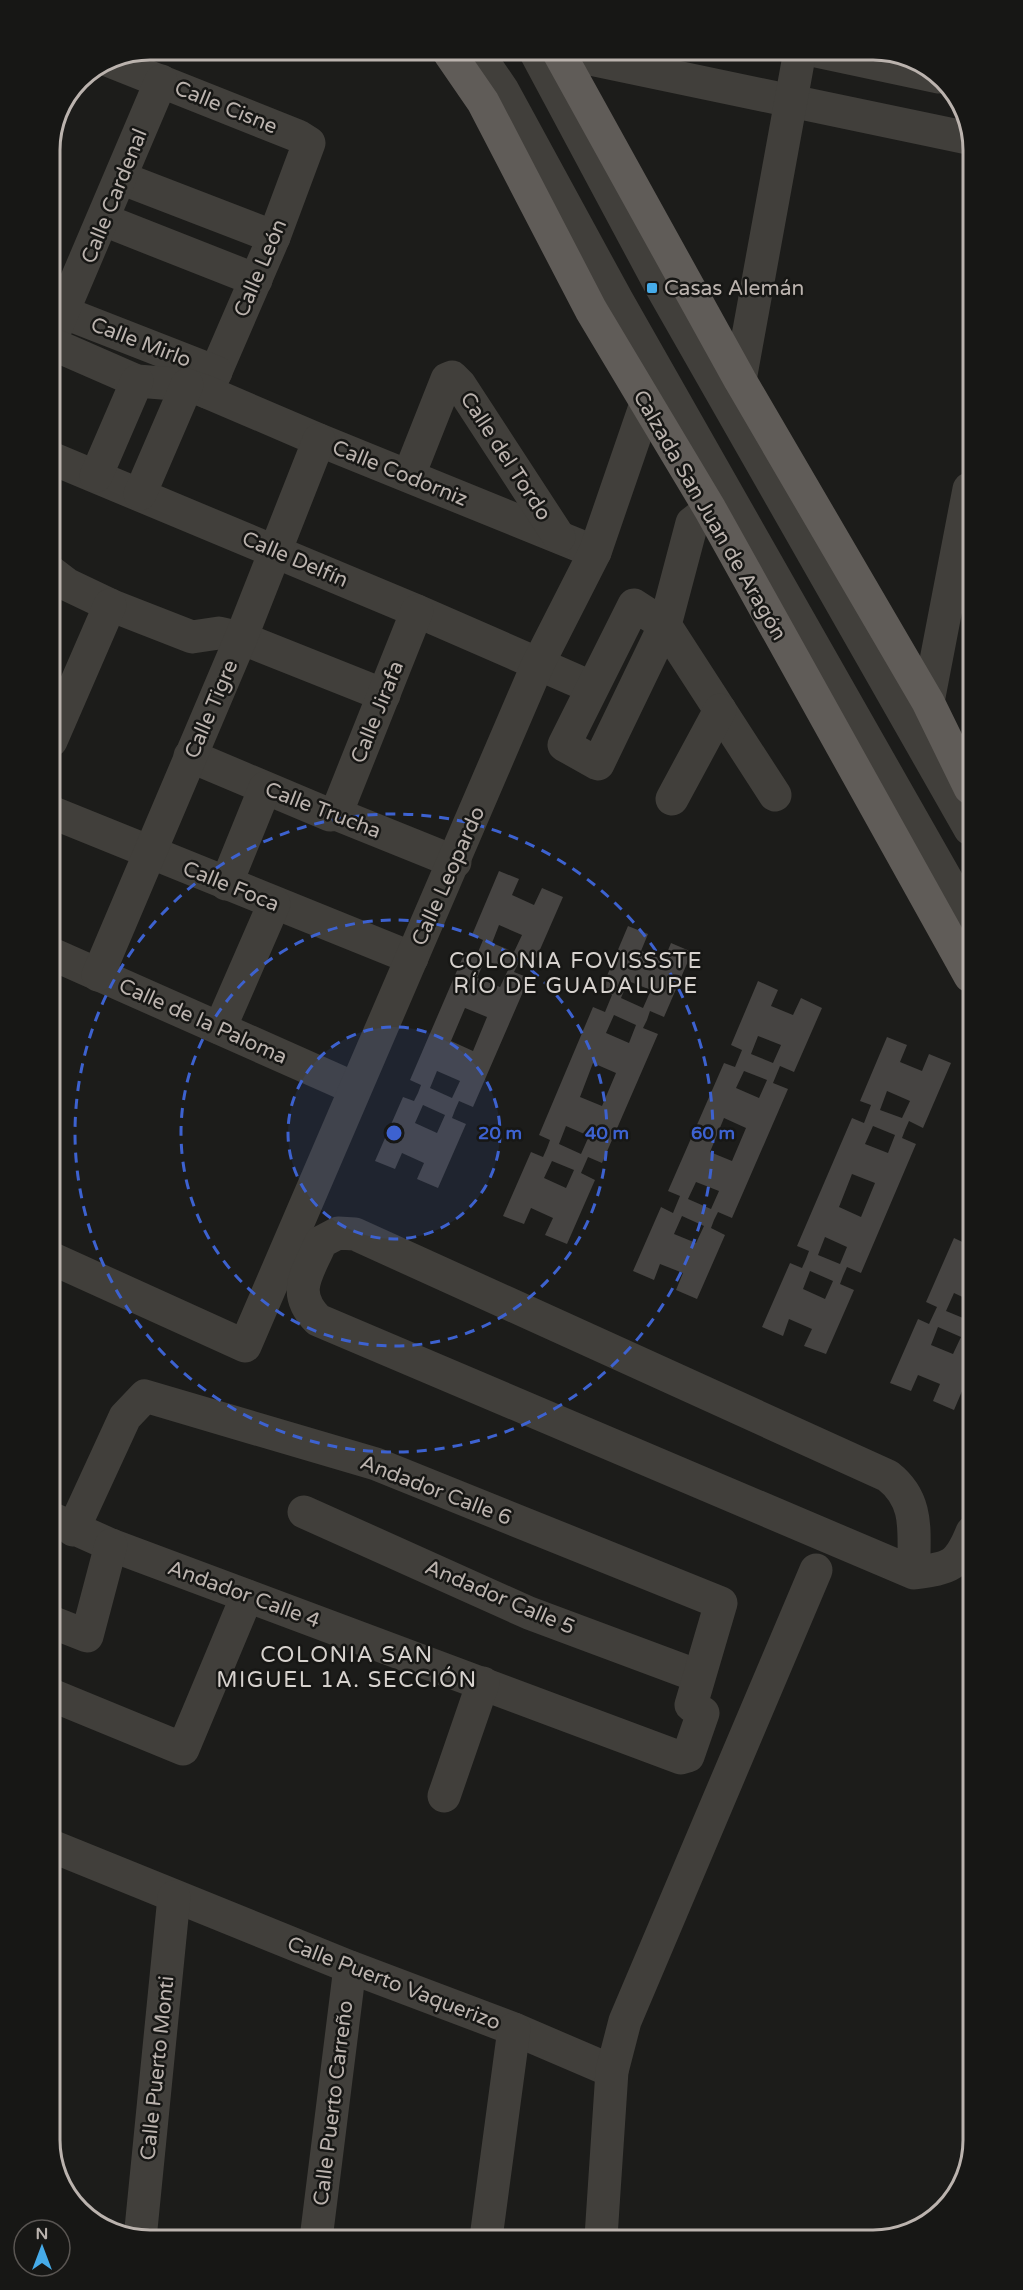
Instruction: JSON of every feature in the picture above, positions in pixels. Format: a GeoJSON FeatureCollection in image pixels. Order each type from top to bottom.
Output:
{"type":"FeatureCollection","features":[{"type":"Feature","properties":{"kind":"main road","name":"Calzada San Juan de Aragón"},"geometry":{"type":"LineString","coordinates":[[456,60],[492,96],[591,310],[710,509],[963,963]]}},
{"type":"Feature","properties":{"kind":"main road"},"geometry":{"type":"LineString","coordinates":[[554,60],[928,702],[963,774]]}},
{"type":"Feature","properties":{"kind":"street"},"geometry":{"type":"LineString","coordinates":[[480,60],[492,96],[618,300],[963,909]]}},
{"type":"Feature","properties":{"kind":"street"},"geometry":{"type":"LineString","coordinates":[[492,96],[544,60]]}},
{"type":"Feature","properties":{"kind":"street"},"geometry":{"type":"LineString","coordinates":[[553,60],[658,281],[963,817]]}},
{"type":"Feature","properties":{"kind":"street"},"geometry":{"type":"LineString","coordinates":[[577,60],[961,137]]}},
{"type":"Feature","properties":{"kind":"street"},"geometry":{"type":"LineString","coordinates":[[740,380],[798,60]]}},
{"type":"Feature","properties":{"kind":"street"},"geometry":{"type":"LineString","coordinates":[[859,60],[919,73]]}},
{"type":"Feature","properties":{"kind":"street","name":"Calle Cisne"},"geometry":{"type":"LineString","coordinates":[[121,65],[298,136],[309,143]]}},
{"type":"Feature","properties":{"kind":"street","name":"Calle Cardenal"},"geometry":{"type":"LineString","coordinates":[[60,323],[161,81]]}},
{"type":"Feature","properties":{"kind":"street","name":"Calle León"},"geometry":{"type":"LineString","coordinates":[[140,494],[203,383],[256,280],[309,143]]}},
{"type":"Feature","properties":{"kind":"street"},"geometry":{"type":"LineString","coordinates":[[121,178],[274,237]]}},
{"type":"Feature","properties":{"kind":"street"},"geometry":{"type":"LineString","coordinates":[[104,220],[256,280]]}},
{"type":"Feature","properties":{"kind":"street","name":"Calle Mirlo"},"geometry":{"type":"LineString","coordinates":[[65,313],[203,383]]}},
{"type":"Feature","properties":{"kind":"street","name":"Calle Mirlo"},"geometry":{"type":"LineString","coordinates":[[60,346],[137,381],[203,383]]}},
{"type":"Feature","properties":{"kind":"street","name":"Calle del Tordo"},"geometry":{"type":"LineString","coordinates":[[409,475],[447,379],[452,378],[460,385],[559,537]]}},
{"type":"Feature","properties":{"kind":"street"},"geometry":{"type":"LineString","coordinates":[[96,476],[137,381]]}},
{"type":"Feature","properties":{"kind":"street","name":"Calle Codorniz"},"geometry":{"type":"LineString","coordinates":[[203,383],[319,440],[595,552]]}},
{"type":"Feature","properties":{"kind":"street","name":"Calle Leopardo"},"geometry":{"type":"LineString","coordinates":[[60,1262],[245,1346],[354,1088],[455,862],[538,663],[595,552],[646,404]]}},
{"type":"Feature","properties":{"kind":"street","name":"Calle Tigre"},"geometry":{"type":"LineString","coordinates":[[98,975],[241,638],[319,440]]}},
{"type":"Feature","properties":{"kind":"street","name":"Calle Delfín"},"geometry":{"type":"LineString","coordinates":[[60,462],[417,610],[591,687]]}},
{"type":"Feature","properties":{"kind":"street"},"geometry":{"type":"LineString","coordinates":[[710,509],[692,524],[665,625],[598,764],[564,745],[634,605],[665,625],[776,795]]}},
{"type":"Feature","properties":{"kind":"street"},"geometry":{"type":"LineString","coordinates":[[928,702],[963,520]]}},
{"type":"Feature","properties":{"kind":"street"},"geometry":{"type":"LineString","coordinates":[[60,579],[110,605],[192,637],[219,633],[241,638],[384,695]]}},
{"type":"Feature","properties":{"kind":"street"},"geometry":{"type":"LineString","coordinates":[[60,710],[110,605]]}},
{"type":"Feature","properties":{"kind":"street","name":"Calle Jirafa"},"geometry":{"type":"LineString","coordinates":[[336,814],[417,610]]}},
{"type":"Feature","properties":{"kind":"street"},"geometry":{"type":"LineString","coordinates":[[672,800],[720,710]]}},
{"type":"Feature","properties":{"kind":"street","name":"Calle Trucha"},"geometry":{"type":"LineString","coordinates":[[190,756],[330,815],[336,814],[455,862]]}},
{"type":"Feature","properties":{"kind":"street"},"geometry":{"type":"LineString","coordinates":[[226,884],[265,788]]}},
{"type":"Feature","properties":{"kind":"street","name":"Calle Foca"},"geometry":{"type":"LineString","coordinates":[[60,816],[411,958]]}},
{"type":"Feature","properties":{"kind":"street"},"geometry":{"type":"LineString","coordinates":[[219,1028],[274,904]]}},
{"type":"Feature","properties":{"kind":"street","name":"Calle de la Paloma"},"geometry":{"type":"LineString","coordinates":[[60,958],[354,1088]]}},
{"type":"Feature","properties":{"kind":"street"},"geometry":{"type":"LineString","coordinates":[[914,1573],[912,1504],[902,1487],[888,1476],[355,1234],[338,1233],[321,1242],[301,1290],[307,1308],[318,1320],[914,1573],[939,1570],[956,1562],[963,1549]]}},
{"type":"Feature","properties":{"kind":"street","name":"Andador Calle 4"},"geometry":{"type":"LineString","coordinates":[[145,1396],[125,1417],[63,1524],[111,1545],[685,1758],[704,1713],[691,1706],[698,1676]]}},
{"type":"Feature","properties":{"kind":"street","name":"Andador Calle 6"},"geometry":{"type":"LineString","coordinates":[[145,1396],[376,1464],[721,1603],[698,1676]]}},
{"type":"Feature","properties":{"kind":"street","name":"Andador Calle 5"},"geometry":{"type":"LineString","coordinates":[[304,1512],[529,1613],[698,1676]]}},
{"type":"Feature","properties":{"kind":"street"},"geometry":{"type":"LineString","coordinates":[[60,1625],[87,1636],[111,1545]]}},
{"type":"Feature","properties":{"kind":"street"},"geometry":{"type":"LineString","coordinates":[[601,2230],[612,2071],[625,2021],[816,1570]]}},
{"type":"Feature","properties":{"kind":"street"},"geometry":{"type":"LineString","coordinates":[[60,1698],[183,1749],[247,1596]]}},
{"type":"Feature","properties":{"kind":"street"},"geometry":{"type":"LineString","coordinates":[[444,1796],[483,1683]]}},
{"type":"Feature","properties":{"kind":"street","name":"Calle Puerto Vaquerizo"},"geometry":{"type":"LineString","coordinates":[[60,1850],[350,1967],[514,2029],[612,2071]]}},
{"type":"Feature","properties":{"kind":"street","name":"Calle Puerto Monti"},"geometry":{"type":"LineString","coordinates":[[141,2229],[174,1897]]}},
{"type":"Feature","properties":{"kind":"street","name":"Calle Puerto Carreño"},"geometry":{"type":"LineString","coordinates":[[317,2230],[350,1967]]}},
{"type":"Feature","properties":{"kind":"street"},"geometry":{"type":"LineString","coordinates":[[487,2230],[514,2029]]}},
{"type":"Feature","properties":{"kind":"building"},"geometry":{"type":"Polygon","coordinates":[[[499,871],[519,879],[512,895],[534,905],[542,888],[563,897],[535,961],[521,955],[514,972],[529,978],[473,1107],[459,1101],[455,1110],[452,1118],[466,1124],[438,1188],[417,1179],[424,1163],[402,1153],[395,1169],[375,1161],[403,1097],[414,1101],[418,1093],[421,1085],[410,1080],[465,952],[476,957],[483,940],[472,935],[499,871]],[[499,925],[492,943],[514,952],[522,935],[499,925]],[[485,960],[477,978],[500,987],[508,970],[485,960]],[[465,1008],[451,1041],[473,1051],[487,1017],[465,1008]],[[437,1071],[430,1088],[452,1098],[460,1081],[437,1071]],[[423,1105],[415,1123],[437,1133],[445,1115],[423,1105]]]}},
{"type":"Feature","properties":{"kind":"building"},"geometry":{"type":"Polygon","coordinates":[[[628,926],[648,934],[641,951],[664,960],[671,943],[692,952],[664,1017],[650,1011],[643,1028],[658,1034],[602,1163],[588,1157],[581,1173],[595,1180],[567,1244],[545,1235],[553,1218],[531,1208],[524,1224],[503,1216],[531,1152],[543,1157],[547,1148],[550,1140],[539,1135],[593,1007],[605,1012],[612,995],[601,990],[628,926]],[[628,981],[621,998],[643,1008],[651,990],[628,981]],[[614,1015],[606,1033],[629,1043],[636,1025],[614,1015]],[[593,1063],[580,1097],[602,1106],[616,1073],[593,1063]],[[566,1126],[559,1144],[581,1154],[589,1136],[566,1126]],[[552,1161],[544,1178],[566,1188],[574,1170],[552,1161]]]}},
{"type":"Feature","properties":{"kind":"building"},"geometry":{"type":"Polygon","coordinates":[[[758,981],[778,990],[771,1006],[793,1015],[801,998],[822,1008],[794,1072],[780,1066],[773,1083],[788,1089],[732,1218],[718,1212],[714,1220],[711,1228],[725,1235],[697,1299],[676,1290],[683,1273],[660,1264],[654,1280],[633,1271],[661,1207],[673,1213],[680,1196],[668,1191],[724,1063],[735,1067],[742,1050],[731,1045],[758,981]],[[758,1036],[751,1054],[773,1063],[781,1045],[758,1036]],[[744,1071],[736,1088],[759,1098],[767,1080],[744,1071]],[[724,1118],[710,1152],[732,1161],[746,1128],[724,1118]],[[696,1182],[688,1199],[711,1209],[719,1191],[696,1182]],[[682,1216],[674,1234],[696,1243],[704,1226],[682,1216]]]}},
{"type":"Feature","properties":{"kind":"building"},"geometry":{"type":"Polygon","coordinates":[[[887,1037],[907,1045],[900,1062],[922,1071],[929,1054],[951,1063],[923,1128],[909,1121],[905,1130],[902,1138],[916,1144],[861,1273],[847,1267],[843,1276],[840,1284],[854,1290],[826,1354],[804,1346],[812,1329],[789,1319],[783,1336],[762,1327],[790,1263],[802,1268],[806,1259],[809,1251],[797,1246],[852,1118],[864,1123],[871,1105],[860,1101],[887,1037]],[[887,1091],[880,1110],[902,1118],[910,1101],[887,1091]],[[873,1126],[865,1144],[888,1153],[895,1135],[873,1126]],[[852,1174],[839,1207],[861,1217],[875,1183],[852,1174]],[[825,1237],[818,1255],[840,1264],[847,1247],[825,1237]],[[810,1271],[803,1289],[825,1299],[833,1281],[810,1271]]]}},
{"type":"Feature","properties":{"kind":"building"},"geometry":{"type":"Polygon","coordinates":[[[954,1238],[963,1242],[963,1297],[954,1293],[946,1311],[963,1318],[963,1389],[954,1410],[933,1401],[940,1384],[918,1375],[911,1391],[890,1383],[918,1319],[929,1324],[937,1307],[926,1302],[954,1238]],[[938,1327],[931,1345],[953,1354],[961,1337],[938,1327]]]}},
{"type":"Feature","properties":{"kind":"place","name":"Casas Alemán"},"geometry":{"type":"Point","coordinates":[652,288]}},
{"type":"Feature","properties":{"kind":"district","name":"COLONIA FOVISSSTE RÍO DE GUADALUPE"},"geometry":{"type":"Point","coordinates":[576,972]}},
{"type":"Feature","properties":{"kind":"district","name":"COLONIA SAN MIGUEL 1A. SECCIÓN"},"geometry":{"type":"Point","coordinates":[347,1667]}}]}
